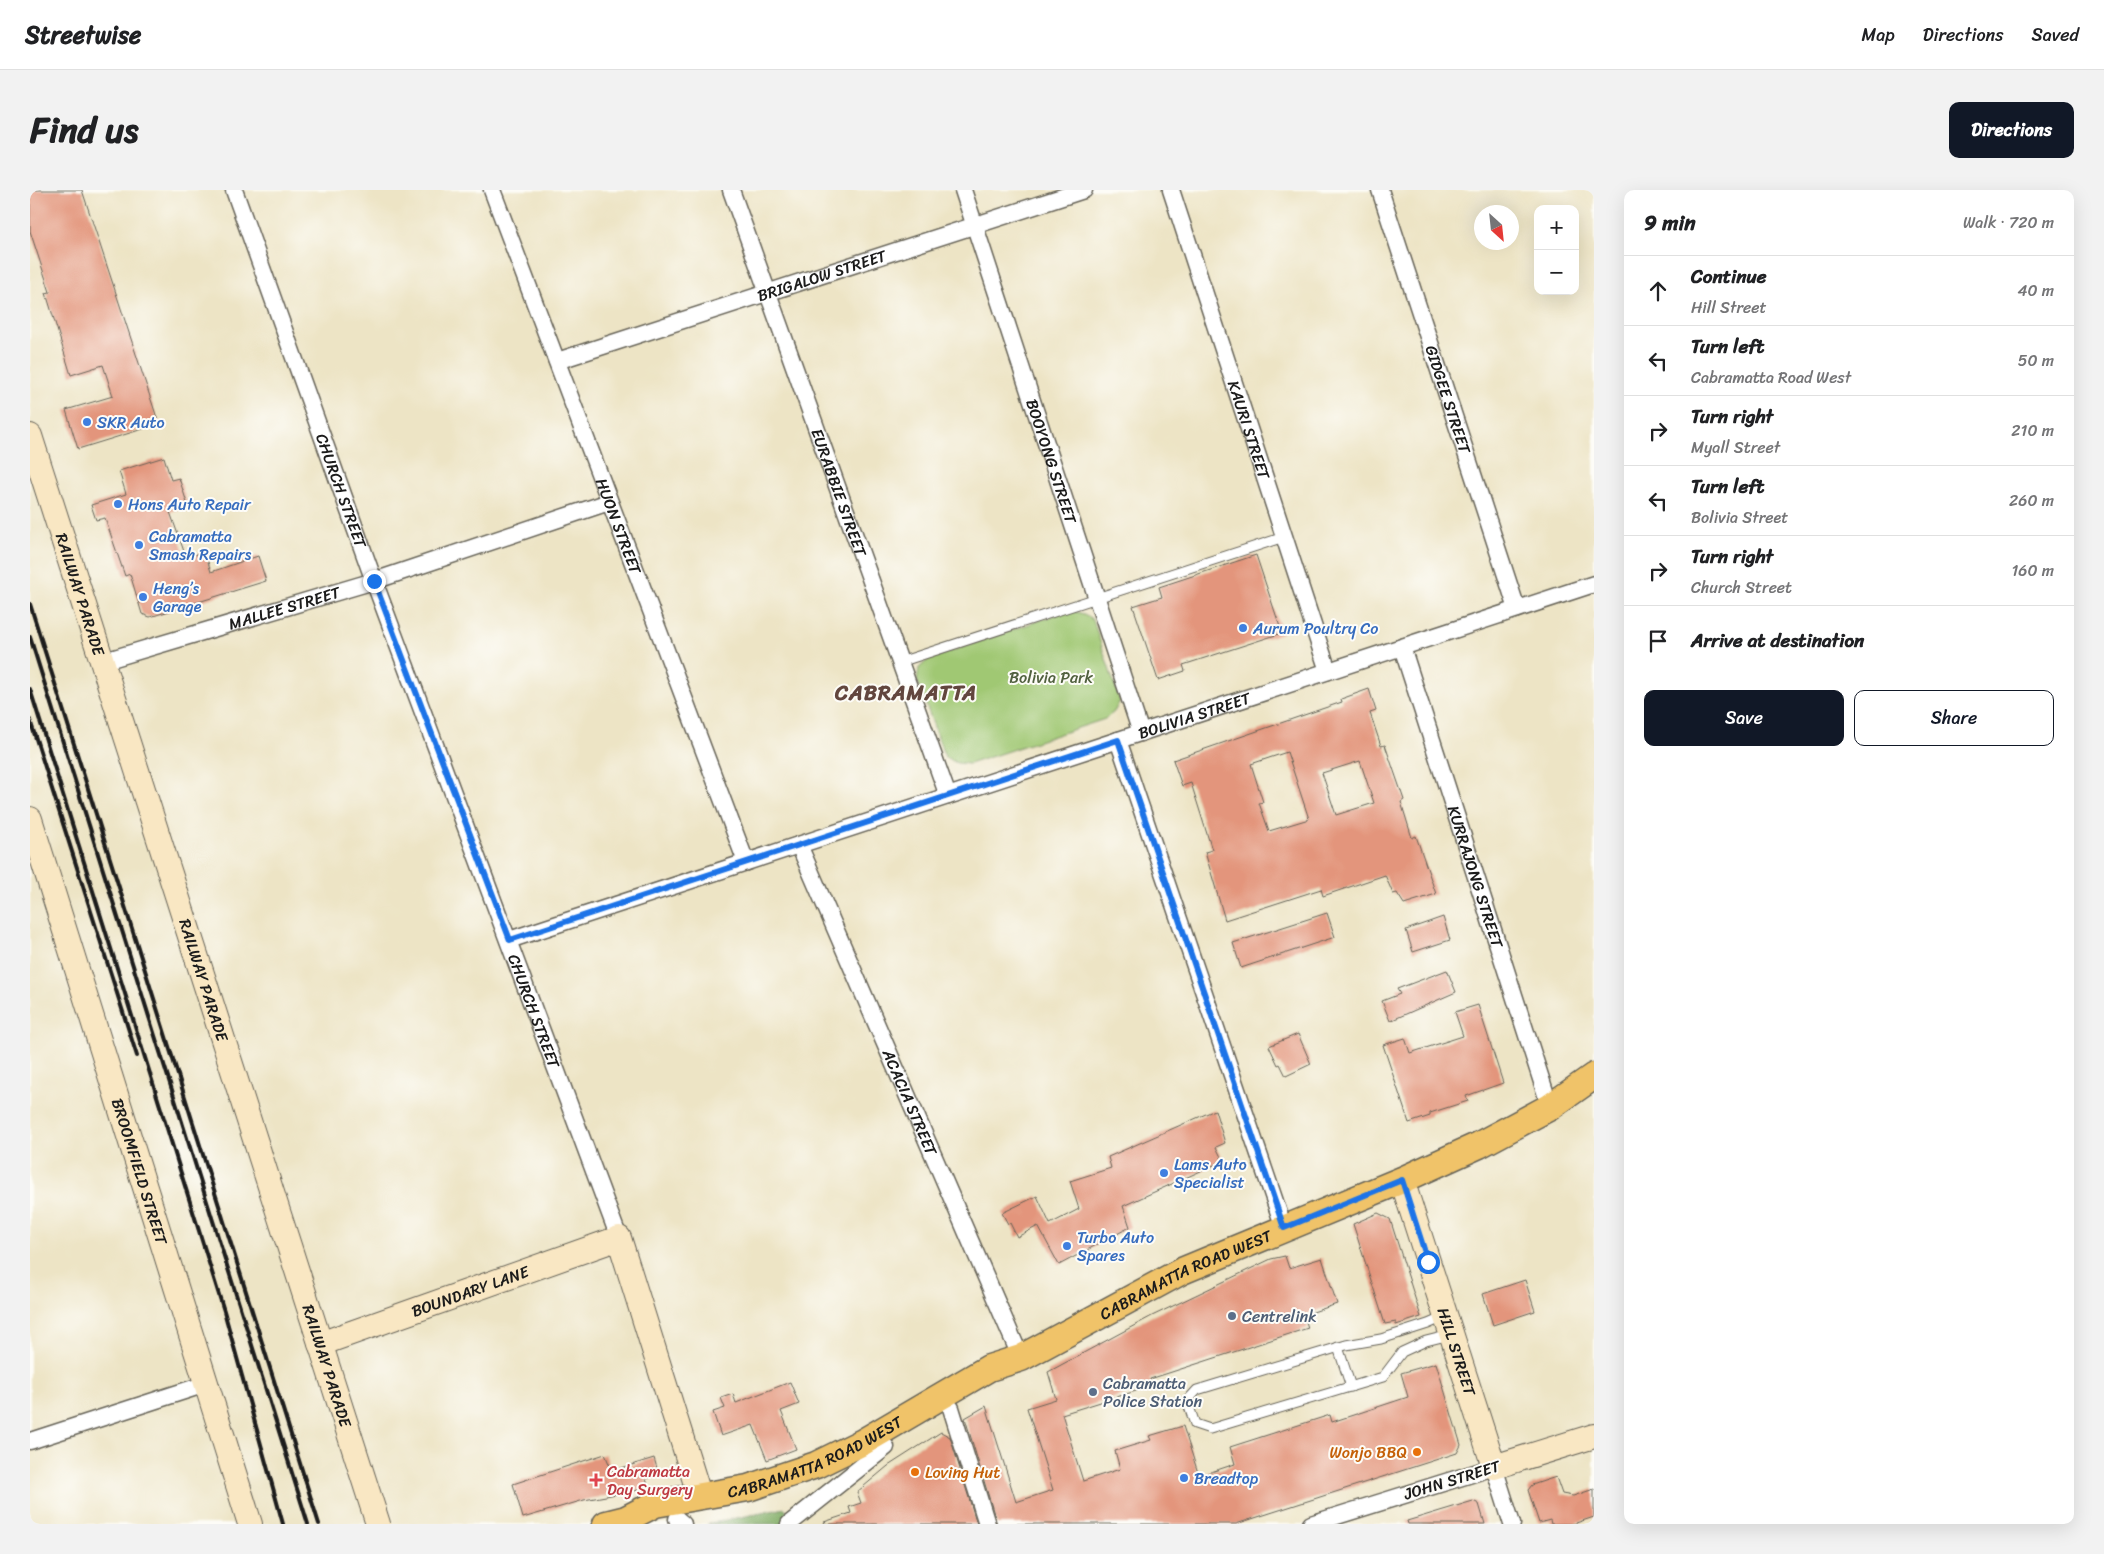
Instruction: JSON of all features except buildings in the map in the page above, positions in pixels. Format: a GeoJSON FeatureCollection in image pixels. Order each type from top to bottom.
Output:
{"type":"FeatureCollection","features":[{"type":"Feature","properties":{"kind":"main road","name":"CABRAMATTA ROAD WEST"},"geometry":{"type":"LineString","coordinates":[[616,1522],[655,1504],[748,1488],[808,1469],[863,1442],[989,1368],[1021,1358],[1182,1271],[1402,1180],[1479,1145],[1550,1107],[1594,1076]]}},
{"type":"Feature","properties":{"kind":"main road","name":"CABRAMATTA ROAD WEST"},"geometry":{"type":"LineString","coordinates":[[616,1522],[680,1521],[759,1503],[802,1490],[840,1473],[999,1380],[1021,1358]]}},
{"type":"Feature","properties":{"kind":"street","name":"CHURCH STREET"},"geometry":{"type":"LineString","coordinates":[[234,190],[374,581],[510,940],[619,1238],[700,1497]]}},
{"type":"Feature","properties":{"kind":"street","name":"HUON STREET"},"geometry":{"type":"LineString","coordinates":[[492,190],[746,862]]}},
{"type":"Feature","properties":{"kind":"street","name":"EURABBIE STREET"},"geometry":{"type":"LineString","coordinates":[[731,190],[948,796]]}},
{"type":"Feature","properties":{"kind":"street","name":"BOOYONG STREET"},"geometry":{"type":"LineString","coordinates":[[963,190],[1141,733]]}},
{"type":"Feature","properties":{"kind":"street","name":"BRIGALOW STREET"},"geometry":{"type":"LineString","coordinates":[[557,361],[1084,190]]}},
{"type":"Feature","properties":{"kind":"street","name":"KAURI STREET"},"geometry":{"type":"LineString","coordinates":[[1171,190],[1328,670]]}},
{"type":"Feature","properties":{"kind":"street","name":"GIDGEE STREET"},"geometry":{"type":"LineString","coordinates":[[1380,190],[1517,610]]}},
{"type":"Feature","properties":{"kind":"street","name":"RAILWAY PARADE"},"geometry":{"type":"LineString","coordinates":[[30,436],[378,1524]]}},
{"type":"Feature","properties":{"kind":"street","name":"MALLEE STREET"},"geometry":{"type":"LineString","coordinates":[[101,662],[374,581],[609,502]]}},
{"type":"Feature","properties":{"kind":"street","name":"BOLIVIA STREET"},"geometry":{"type":"LineString","coordinates":[[510,940],[1594,584]]}},
{"type":"Feature","properties":{"kind":"street","name":"KURRAJONG STREET"},"geometry":{"type":"LineString","coordinates":[[1402,647],[1550,1107]]}},
{"type":"Feature","properties":{"kind":"street"},"geometry":{"type":"LineString","coordinates":[[1118,740],[1284,1228]]}},
{"type":"Feature","properties":{"kind":"street","name":"BROOMFIELD STREET"},"geometry":{"type":"LineString","coordinates":[[30,819],[250,1524]]}},
{"type":"Feature","properties":{"kind":"street","name":"ACACIA STREET"},"geometry":{"type":"LineString","coordinates":[[799,845],[1021,1358]]}},
{"type":"Feature","properties":{"kind":"street","name":"HILL STREET"},"geometry":{"type":"LineString","coordinates":[[1402,1180],[1450,1325],[1512,1524]]}},
{"type":"Feature","properties":{"kind":"street","name":"BOUNDARY LANE"},"geometry":{"type":"LineString","coordinates":[[320,1344],[619,1238]]}},
{"type":"Feature","properties":{"kind":"street"},"geometry":{"type":"LineString","coordinates":[[30,1441],[206,1384]]}},
{"type":"Feature","properties":{"kind":"street"},"geometry":{"type":"LineString","coordinates":[[951,1408],[987,1524]]}},
{"type":"Feature","properties":{"kind":"street","name":"JOHN STREET"},"geometry":{"type":"LineString","coordinates":[[1311,1524],[1594,1436]]}},
{"type":"Feature","properties":{"kind":"street","name":"CABRAMATTA ROAD WEST"},"geometry":{"type":"LineString","coordinates":[[789,1524],[886,1447]]}},
{"type":"Feature","properties":{"kind":"lane"},"geometry":{"type":"LineString","coordinates":[[900,662],[1284,537]]}},
{"type":"Feature","properties":{"kind":"lane"},"geometry":{"type":"LineString","coordinates":[[1428,1324],[1450,1325],[1426,1341],[1402,1352],[1383,1377],[1210,1429],[1195,1424],[1187,1401],[1197,1390],[1338,1347],[1381,1339],[1428,1324]]}},
{"type":"Feature","properties":{"kind":"lane"},"geometry":{"type":"LineString","coordinates":[[1338,1347],[1350,1387]]}},
{"type":"Feature","properties":{"kind":"green space","name":"Bolivia Park"},"geometry":{"type":"Polygon","coordinates":[[[1069,610],[1084,614],[1093,620],[1120,701],[1114,712],[1105,719],[969,764],[957,763],[945,757],[917,680],[919,668],[929,659],[1069,610]]]}},
{"type":"Feature","properties":{"kind":"green space"},"geometry":{"type":"Polygon","coordinates":[[[785,1508],[790,1518],[783,1524],[707,1524],[785,1508]]]}},
{"type":"Feature","properties":{"kind":"railway"},"geometry":{"type":"LineString","coordinates":[[30,604],[319,1524]]}},
{"type":"Feature","properties":{"kind":"railway"},"geometry":{"type":"LineString","coordinates":[[30,637],[308,1524]]}},
{"type":"Feature","properties":{"kind":"railway"},"geometry":{"type":"LineString","coordinates":[[30,689],[224,1311],[283,1524]]}},
{"type":"Feature","properties":{"kind":"railway"},"geometry":{"type":"LineString","coordinates":[[30,720],[137,1056]]}},
{"type":"Feature","properties":{"kind":"place","name":"SKR Auto"},"geometry":{"type":"Point","coordinates":[87,422]}},
{"type":"Feature","properties":{"kind":"place","name":"Hons Auto Repair"},"geometry":{"type":"Point","coordinates":[118,504]}},
{"type":"Feature","properties":{"kind":"place","name":"Cabramatta Smash Repairs"},"geometry":{"type":"Point","coordinates":[139,545]}},
{"type":"Feature","properties":{"kind":"place","name":"Heng’s Garage"},"geometry":{"type":"Point","coordinates":[143,597]}},
{"type":"Feature","properties":{"kind":"place","name":"Aurum Poultry Co"},"geometry":{"type":"Point","coordinates":[1243,628]}},
{"type":"Feature","properties":{"kind":"place","name":"Lams Auto Specialist"},"geometry":{"type":"Point","coordinates":[1164,1173]}},
{"type":"Feature","properties":{"kind":"place","name":"Turbo Auto Spares"},"geometry":{"type":"Point","coordinates":[1067,1246]}},
{"type":"Feature","properties":{"kind":"place","name":"Centrelink"},"geometry":{"type":"Point","coordinates":[1232,1316]}},
{"type":"Feature","properties":{"kind":"place","name":"Cabramatta Police Station"},"geometry":{"type":"Point","coordinates":[1093,1392]}},
{"type":"Feature","properties":{"kind":"place","name":"Wonjo BBQ"},"geometry":{"type":"Point","coordinates":[1417,1452]}},
{"type":"Feature","properties":{"kind":"place","name":"Loving Hut"},"geometry":{"type":"Point","coordinates":[915,1472]}},
{"type":"Feature","properties":{"kind":"place","name":"Breadtop"},"geometry":{"type":"Point","coordinates":[1184,1478]}},
{"type":"Feature","properties":{"kind":"place","name":"Cabramatta Day Surgery"},"geometry":{"type":"Point","coordinates":[596,1480]}},
{"type":"Feature","properties":{"kind":"district","name":"CABRAMATTA"},"geometry":{"type":"Point","coordinates":[906,693]}},
{"type":"Feature","properties":{"kind":"route"},"geometry":{"type":"LineString","coordinates":[[374,581],[510,940],[1118,740],[1284,1228],[1402,1180],[1428,1262]]}}]}
